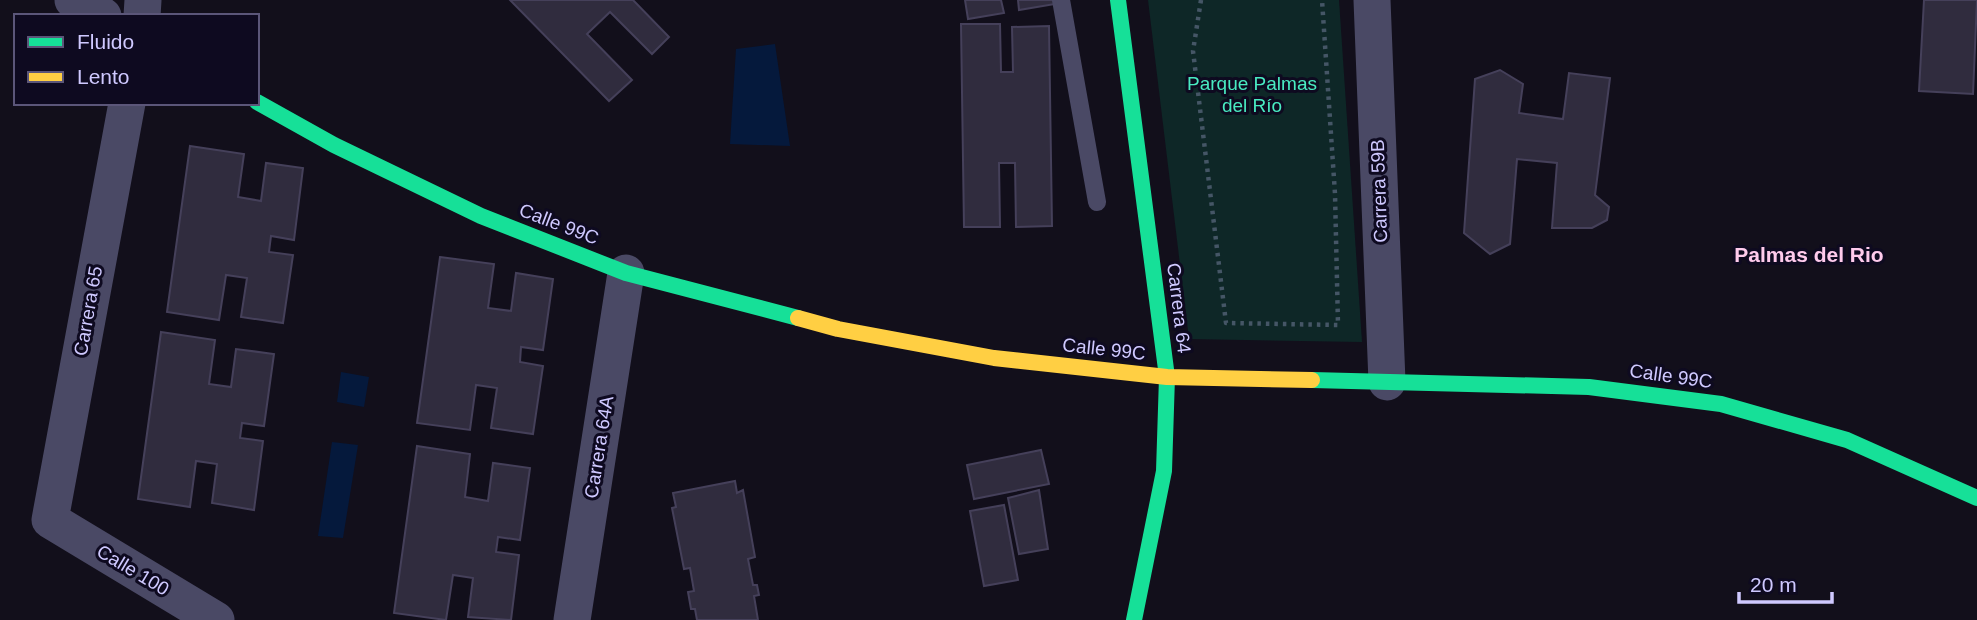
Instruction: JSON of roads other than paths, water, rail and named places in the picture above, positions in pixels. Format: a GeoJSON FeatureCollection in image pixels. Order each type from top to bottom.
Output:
{"type":"FeatureCollection","features":[{"type":"Feature","properties":{"kind":"street"},"geometry":{"type":"LineString","coordinates":[[74,0],[99,14]]}},
{"type":"Feature","properties":{"kind":"street","name":"Carrera 64"},"geometry":{"type":"LineString","coordinates":[[1118,0],[1167,377],[1164,471],[1134,620]]}},
{"type":"Feature","properties":{"kind":"street","name":"Carrera 59B"},"geometry":{"type":"LineString","coordinates":[[1371,0],[1387,383]]}},
{"type":"Feature","properties":{"kind":"street","name":"Calle 99C"},"geometry":{"type":"LineString","coordinates":[[259,103],[334,145],[481,216],[626,273],[838,329],[994,358],[1167,377],[1589,387],[1721,404],[1847,440],[1976,488]]}},
{"type":"Feature","properties":{"kind":"street","name":"Carrera 65"},"geometry":{"type":"LineString","coordinates":[[50,520],[127,105]]}},
{"type":"Feature","properties":{"kind":"street","name":"Carrera 64A"},"geometry":{"type":"LineString","coordinates":[[572,620],[626,273]]}},
{"type":"Feature","properties":{"kind":"street","name":"Calle 100"},"geometry":{"type":"LineString","coordinates":[[50,520],[216,620]]}},
{"type":"Feature","properties":{"kind":"lane"},"geometry":{"type":"LineString","coordinates":[[1061,0],[1097,202]]}},
{"type":"Feature","properties":{"kind":"water"},"geometry":{"type":"Polygon","coordinates":[[[775,44],[790,146],[730,144],[736,49],[775,44]]]}},
{"type":"Feature","properties":{"kind":"water"},"geometry":{"type":"Polygon","coordinates":[[[341,372],[369,377],[364,407],[337,402],[341,372]]]}},
{"type":"Feature","properties":{"kind":"water"},"geometry":{"type":"Polygon","coordinates":[[[332,442],[358,445],[343,538],[318,536],[332,442]]]}},
{"type":"Feature","properties":{"kind":"district","name":"Palmas del Rio"},"geometry":{"type":"Point","coordinates":[1809,254]}},
{"type":"Feature","properties":{"kind":"park label","name":"Parque Palmas del Río"},"geometry":{"type":"Point","coordinates":[1252,94]}}]}
